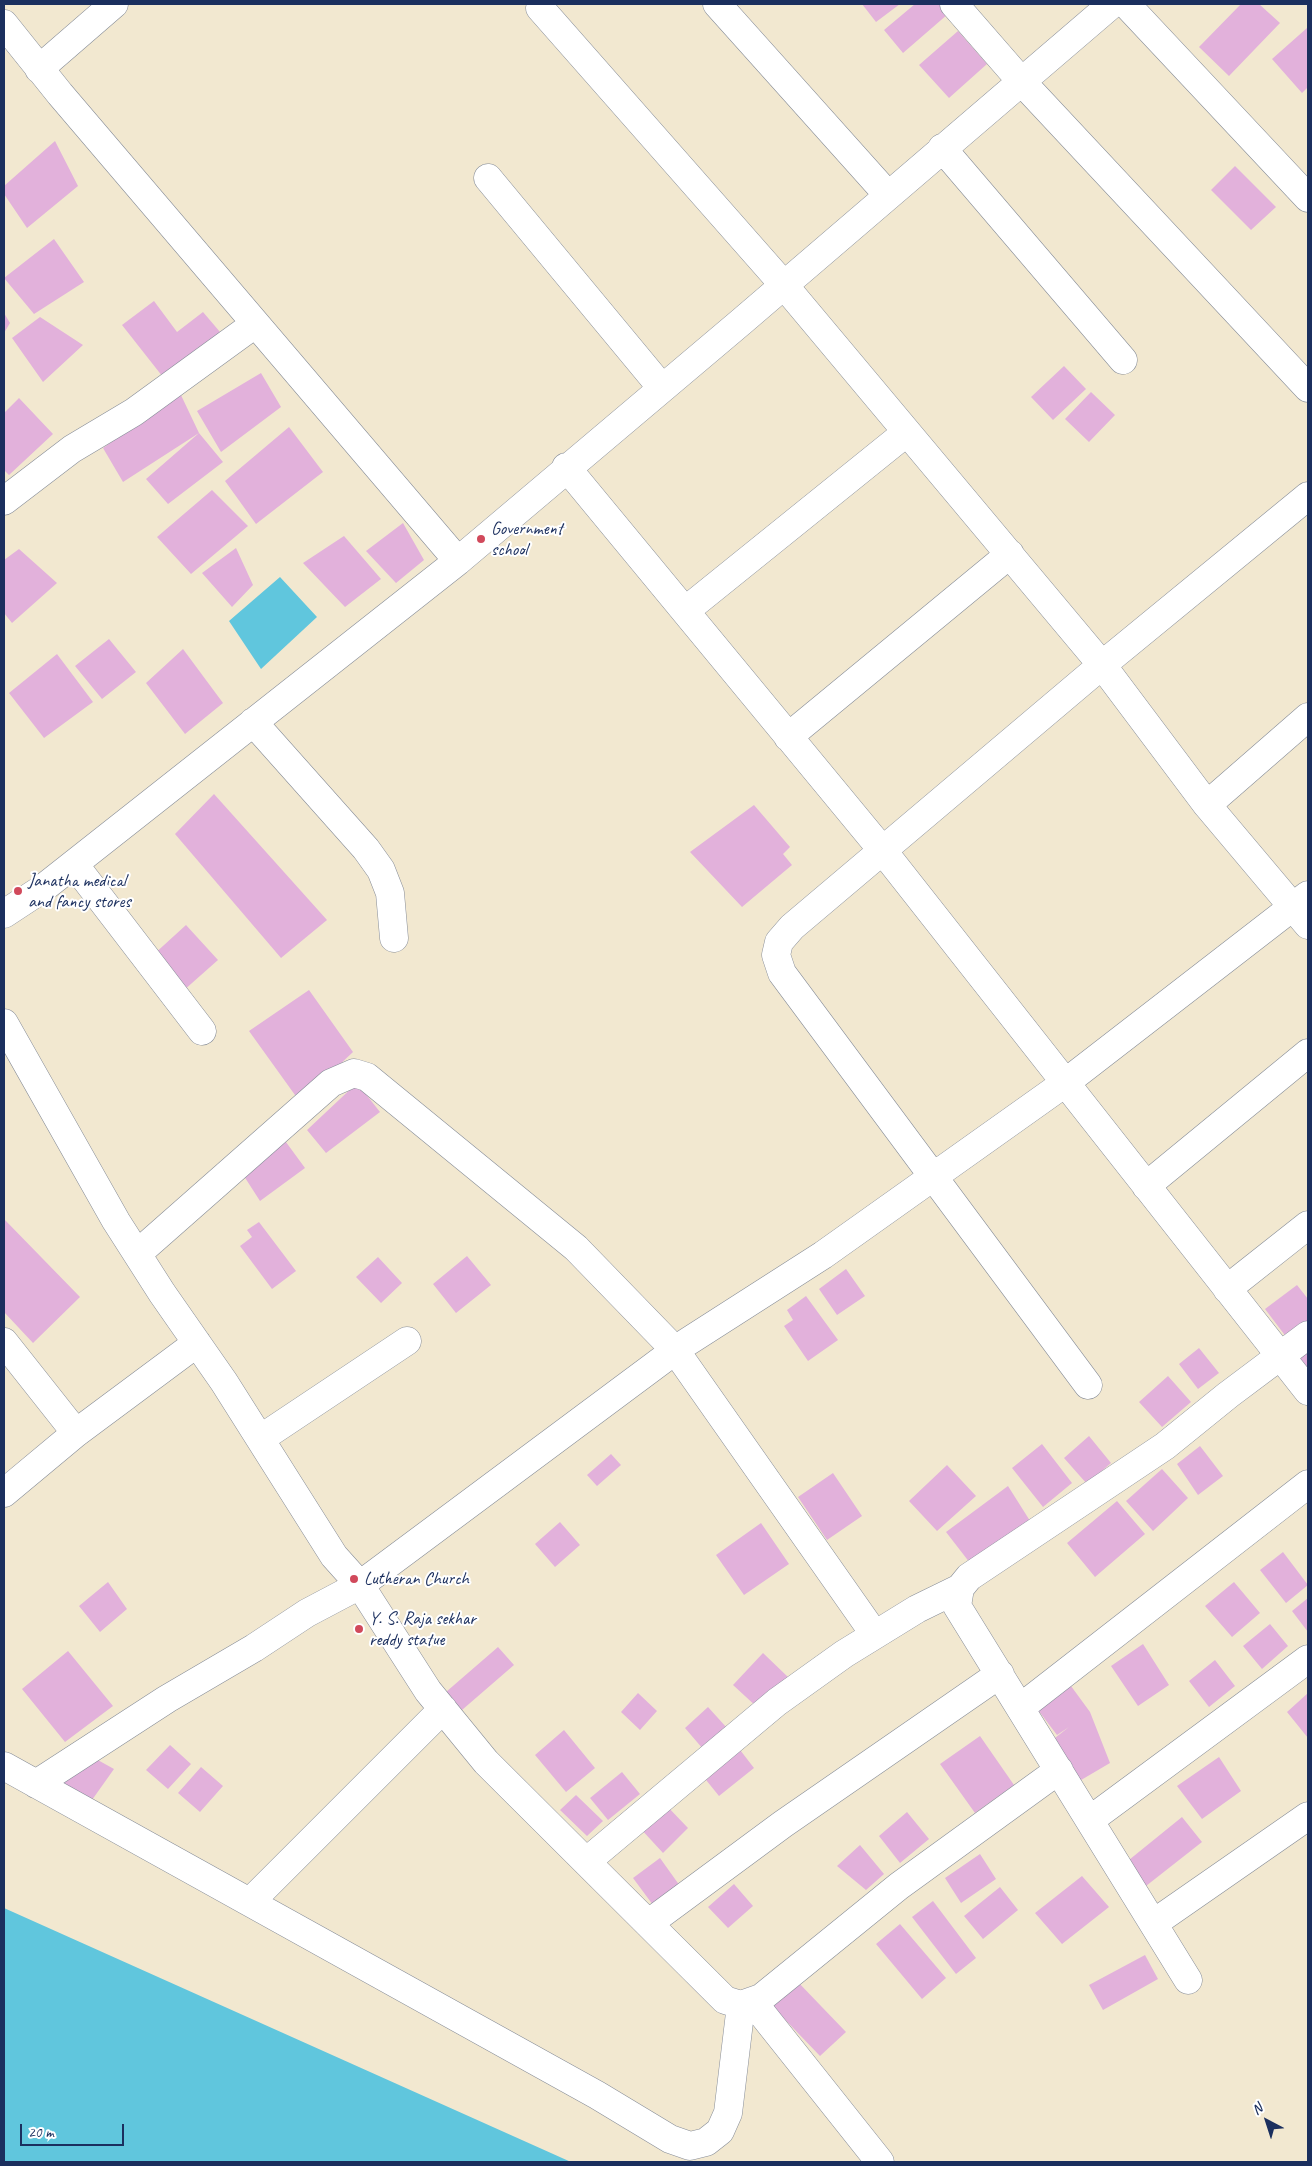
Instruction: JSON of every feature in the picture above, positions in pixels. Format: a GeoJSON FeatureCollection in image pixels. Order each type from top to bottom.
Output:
{"type":"FeatureCollection","features":[{"type":"Feature","properties":{"kind":"street"},"geometry":{"type":"LineString","coordinates":[[39,69],[114,4]]}},
{"type":"Feature","properties":{"kind":"street"},"geometry":{"type":"LineString","coordinates":[[717,4],[888,194]]}},
{"type":"Feature","properties":{"kind":"street"},"geometry":{"type":"LineString","coordinates":[[954,4],[1021,81],[1308,388]]}},
{"type":"Feature","properties":{"kind":"street"},"geometry":{"type":"LineString","coordinates":[[4,914],[42,889],[458,560],[1111,5],[1308,198]]}},
{"type":"Feature","properties":{"kind":"street"},"geometry":{"type":"LineString","coordinates":[[36,1784],[166,1699],[254,1648],[307,1613],[360,1585],[675,1350],[823,1255],[1065,1083],[1304,909],[1207,805],[1102,665],[783,284],[540,8]]}},
{"type":"Feature","properties":{"kind":"street"},"geometry":{"type":"LineString","coordinates":[[4,24],[39,69],[458,560]]}},
{"type":"Feature","properties":{"kind":"street"},"geometry":{"type":"LineString","coordinates":[[942,148],[1123,360]]}},
{"type":"Feature","properties":{"kind":"street"},"geometry":{"type":"LineString","coordinates":[[488,178],[662,388]]}},
{"type":"Feature","properties":{"kind":"street"},"geometry":{"type":"LineString","coordinates":[[4,501],[72,449],[134,412],[255,324]]}},
{"type":"Feature","properties":{"kind":"street"},"geometry":{"type":"LineString","coordinates":[[685,611],[907,432]]}},
{"type":"Feature","properties":{"kind":"street"},"geometry":{"type":"LineString","coordinates":[[566,467],[883,852],[1308,1391]]}},
{"type":"Feature","properties":{"kind":"street"},"geometry":{"type":"LineString","coordinates":[[1088,1385],[782,973],[776,955],[779,942],[792,928],[1102,665],[1308,496]]}},
{"type":"Feature","properties":{"kind":"street"},"geometry":{"type":"LineString","coordinates":[[788,737],[1010,554]]}},
{"type":"Feature","properties":{"kind":"street"},"geometry":{"type":"LineString","coordinates":[[1207,805],[1308,717]]}},
{"type":"Feature","properties":{"kind":"street"},"geometry":{"type":"LineString","coordinates":[[253,722],[366,849],[382,870],[390,893],[394,938]]}},
{"type":"Feature","properties":{"kind":"street"},"geometry":{"type":"LineString","coordinates":[[74,864],[202,1031]]}},
{"type":"Feature","properties":{"kind":"street"},"geometry":{"type":"LineString","coordinates":[[4,1023],[116,1221],[260,1439],[334,1556],[360,1585],[428,1691],[486,1762],[725,2000],[747,2003],[762,1998],[900,1886],[1059,1770]]}},
{"type":"Feature","properties":{"kind":"street"},"geometry":{"type":"LineString","coordinates":[[1146,1186],[1308,1053]]}},
{"type":"Feature","properties":{"kind":"street"},"geometry":{"type":"LineString","coordinates":[[137,1254],[331,1083],[354,1073],[367,1076],[576,1248],[675,1350],[875,1635]]}},
{"type":"Feature","properties":{"kind":"street"},"geometry":{"type":"LineString","coordinates":[[1227,1289],[1308,1225]]}},
{"type":"Feature","properties":{"kind":"street"},"geometry":{"type":"LineString","coordinates":[[587,1861],[777,1702],[844,1654],[917,1609],[960,1588],[969,1578],[1165,1446],[1228,1395],[1308,1336]]}},
{"type":"Feature","properties":{"kind":"street"},"geometry":{"type":"LineString","coordinates":[[260,1439],[407,1340]]}},
{"type":"Feature","properties":{"kind":"street"},"geometry":{"type":"LineString","coordinates":[[4,1342],[76,1433]]}},
{"type":"Feature","properties":{"kind":"street"},"geometry":{"type":"LineString","coordinates":[[4,1492],[76,1433],[196,1343]]}},
{"type":"Feature","properties":{"kind":"street"},"geometry":{"type":"LineString","coordinates":[[1020,1708],[1308,1484]]}},
{"type":"Feature","properties":{"kind":"street"},"geometry":{"type":"LineString","coordinates":[[960,1588],[957,1606],[1188,1980]]}},
{"type":"Feature","properties":{"kind":"street"},"geometry":{"type":"LineString","coordinates":[[1090,1820],[1308,1659]]}},
{"type":"Feature","properties":{"kind":"street"},"geometry":{"type":"LineString","coordinates":[[649,1923],[783,1824],[1000,1674]]}},
{"type":"Feature","properties":{"kind":"street"},"geometry":{"type":"LineString","coordinates":[[251,1902],[443,1709]]}},
{"type":"Feature","properties":{"kind":"street"},"geometry":{"type":"LineString","coordinates":[[4,1766],[597,2095],[670,2139],[690,2146],[706,2142],[720,2131],[728,2113],[747,2003]]}},
{"type":"Feature","properties":{"kind":"street"},"geometry":{"type":"LineString","coordinates":[[1154,1924],[1308,1816]]}},
{"type":"Feature","properties":{"kind":"street"},"geometry":{"type":"LineString","coordinates":[[747,2003],[880,2162]]}},
{"type":"Feature","properties":{"kind":"water"},"geometry":{"type":"Polygon","coordinates":[[[280,577],[317,617],[261,669],[229,621],[280,577]]]}},
{"type":"Feature","properties":{"kind":"water"},"geometry":{"type":"Polygon","coordinates":[[[4,1908],[571,2162],[4,2162],[4,1908]]]}},
{"type":"Feature","properties":{"kind":"building"},"geometry":{"type":"Polygon","coordinates":[[[862,4],[900,4],[876,22],[862,4]]]}},
{"type":"Feature","properties":{"kind":"building"},"geometry":{"type":"Polygon","coordinates":[[[915,4],[939,4],[948,14],[903,53],[884,30],[915,4]]]}},
{"type":"Feature","properties":{"kind":"building"},"geometry":{"type":"Polygon","coordinates":[[[1241,4],[1259,4],[1280,23],[1229,76],[1199,47],[1241,4]]]}},
{"type":"Feature","properties":{"kind":"building"},"geometry":{"type":"Polygon","coordinates":[[[1307,28],[1308,87],[1302,93],[1272,59],[1307,28]]]}},
{"type":"Feature","properties":{"kind":"building"},"geometry":{"type":"Polygon","coordinates":[[[958,31],[987,64],[949,98],[919,65],[958,31]]]}},
{"type":"Feature","properties":{"kind":"building"},"geometry":{"type":"Polygon","coordinates":[[[55,141],[78,186],[27,228],[4,194],[4,186],[55,141]]]}},
{"type":"Feature","properties":{"kind":"building"},"geometry":{"type":"Polygon","coordinates":[[[1235,166],[1276,207],[1251,230],[1211,190],[1235,166]]]}},
{"type":"Feature","properties":{"kind":"building"},"geometry":{"type":"Polygon","coordinates":[[[54,239],[84,282],[34,314],[4,278],[54,239]]]}},
{"type":"Feature","properties":{"kind":"building"},"geometry":{"type":"Polygon","coordinates":[[[154,301],[177,332],[203,312],[226,339],[170,386],[122,325],[154,301]]]}},
{"type":"Feature","properties":{"kind":"building"},"geometry":{"type":"Polygon","coordinates":[[[4,313],[10,323],[4,333],[4,313]]]}},
{"type":"Feature","properties":{"kind":"building"},"geometry":{"type":"Polygon","coordinates":[[[40,317],[83,345],[43,382],[12,338],[40,317]]]}},
{"type":"Feature","properties":{"kind":"building"},"geometry":{"type":"Polygon","coordinates":[[[1064,366],[1086,389],[1053,420],[1031,397],[1064,366]]]}},
{"type":"Feature","properties":{"kind":"building"},"geometry":{"type":"Polygon","coordinates":[[[261,373],[281,407],[221,452],[197,411],[261,373]]]}},
{"type":"Feature","properties":{"kind":"building"},"geometry":{"type":"Polygon","coordinates":[[[1091,392],[1115,415],[1089,442],[1065,419],[1091,392]]]}},
{"type":"Feature","properties":{"kind":"building"},"geometry":{"type":"Polygon","coordinates":[[[180,393],[199,433],[123,482],[103,448],[180,393]]]}},
{"type":"Feature","properties":{"kind":"building"},"geometry":{"type":"Polygon","coordinates":[[[19,398],[53,434],[9,475],[4,470],[4,413],[19,398]]]}},
{"type":"Feature","properties":{"kind":"building"},"geometry":{"type":"Polygon","coordinates":[[[289,427],[323,472],[256,524],[225,481],[289,427]]]}},
{"type":"Feature","properties":{"kind":"building"},"geometry":{"type":"Polygon","coordinates":[[[199,433],[223,462],[168,504],[146,479],[199,433]]]}},
{"type":"Feature","properties":{"kind":"building"},"geometry":{"type":"Polygon","coordinates":[[[212,490],[248,526],[191,574],[157,537],[212,490]]]}},
{"type":"Feature","properties":{"kind":"building"},"geometry":{"type":"Polygon","coordinates":[[[403,523],[424,560],[396,583],[366,551],[403,523]]]}},
{"type":"Feature","properties":{"kind":"building"},"geometry":{"type":"Polygon","coordinates":[[[344,536],[381,579],[345,607],[303,563],[344,536]]]}},
{"type":"Feature","properties":{"kind":"building"},"geometry":{"type":"Polygon","coordinates":[[[236,548],[253,585],[232,607],[202,573],[236,548]]]}},
{"type":"Feature","properties":{"kind":"building"},"geometry":{"type":"Polygon","coordinates":[[[19,549],[57,583],[12,623],[4,613],[4,560],[19,549]]]}},
{"type":"Feature","properties":{"kind":"building"},"geometry":{"type":"Polygon","coordinates":[[[109,639],[136,672],[102,699],[75,666],[109,639]]]}},
{"type":"Feature","properties":{"kind":"building"},"geometry":{"type":"Polygon","coordinates":[[[183,649],[223,703],[185,734],[146,683],[183,649]]]}},
{"type":"Feature","properties":{"kind":"building"},"geometry":{"type":"Polygon","coordinates":[[[57,654],[93,702],[44,738],[9,693],[57,654]]]}},
{"type":"Feature","properties":{"kind":"building"},"geometry":{"type":"Polygon","coordinates":[[[214,794],[327,920],[281,958],[175,834],[214,794]]]}},
{"type":"Feature","properties":{"kind":"building"},"geometry":{"type":"Polygon","coordinates":[[[754,805],[790,847],[783,854],[792,865],[742,907],[690,852],[754,805]]]}},
{"type":"Feature","properties":{"kind":"building"},"geometry":{"type":"Polygon","coordinates":[[[186,925],[218,960],[183,991],[152,956],[186,925]]]}},
{"type":"Feature","properties":{"kind":"building"},"geometry":{"type":"Polygon","coordinates":[[[309,990],[353,1052],[300,1102],[249,1031],[309,990]]]}},
{"type":"Feature","properties":{"kind":"building"},"geometry":{"type":"Polygon","coordinates":[[[357,1083],[380,1112],[326,1153],[307,1130],[357,1083]]]}},
{"type":"Feature","properties":{"kind":"building"},"geometry":{"type":"Polygon","coordinates":[[[283,1138],[305,1168],[260,1201],[242,1173],[283,1138]]]}},
{"type":"Feature","properties":{"kind":"building"},"geometry":{"type":"Polygon","coordinates":[[[4,1219],[80,1297],[33,1343],[4,1312],[4,1219]]]}},
{"type":"Feature","properties":{"kind":"building"},"geometry":{"type":"Polygon","coordinates":[[[259,1222],[296,1271],[272,1289],[240,1246],[252,1237],[247,1230],[259,1222]]]}},
{"type":"Feature","properties":{"kind":"building"},"geometry":{"type":"Polygon","coordinates":[[[467,1256],[491,1285],[456,1313],[433,1284],[467,1256]]]}},
{"type":"Feature","properties":{"kind":"building"},"geometry":{"type":"Polygon","coordinates":[[[378,1257],[402,1283],[381,1303],[356,1277],[378,1257]]]}},
{"type":"Feature","properties":{"kind":"building"},"geometry":{"type":"Polygon","coordinates":[[[846,1269],[865,1296],[837,1315],[819,1289],[846,1269]]]}},
{"type":"Feature","properties":{"kind":"building"},"geometry":{"type":"Polygon","coordinates":[[[1297,1285],[1308,1299],[1308,1322],[1287,1338],[1265,1309],[1297,1285]]]}},
{"type":"Feature","properties":{"kind":"building"},"geometry":{"type":"Polygon","coordinates":[[[806,1296],[838,1340],[808,1361],[784,1326],[793,1320],[787,1310],[806,1296]]]}},
{"type":"Feature","properties":{"kind":"building"},"geometry":{"type":"Polygon","coordinates":[[[1199,1348],[1219,1373],[1198,1389],[1179,1364],[1199,1348]]]}},
{"type":"Feature","properties":{"kind":"building"},"geometry":{"type":"Polygon","coordinates":[[[1308,1349],[1308,1375],[1295,1360],[1308,1349]]]}},
{"type":"Feature","properties":{"kind":"building"},"geometry":{"type":"Polygon","coordinates":[[[1168,1376],[1191,1402],[1162,1427],[1139,1402],[1168,1376]]]}},
{"type":"Feature","properties":{"kind":"building"},"geometry":{"type":"Polygon","coordinates":[[[1089,1436],[1111,1463],[1087,1484],[1064,1458],[1089,1436]]]}},
{"type":"Feature","properties":{"kind":"building"},"geometry":{"type":"Polygon","coordinates":[[[1042,1444],[1072,1483],[1043,1507],[1012,1468],[1042,1444]]]}},
{"type":"Feature","properties":{"kind":"building"},"geometry":{"type":"Polygon","coordinates":[[[1200,1446],[1223,1476],[1198,1495],[1177,1464],[1200,1446]]]}},
{"type":"Feature","properties":{"kind":"building"},"geometry":{"type":"Polygon","coordinates":[[[611,1454],[621,1465],[597,1486],[587,1475],[611,1454]]]}},
{"type":"Feature","properties":{"kind":"building"},"geometry":{"type":"Polygon","coordinates":[[[947,1465],[976,1496],[937,1531],[909,1501],[947,1465]]]}},
{"type":"Feature","properties":{"kind":"building"},"geometry":{"type":"Polygon","coordinates":[[[1162,1469],[1188,1498],[1153,1531],[1126,1501],[1162,1469]]]}},
{"type":"Feature","properties":{"kind":"building"},"geometry":{"type":"Polygon","coordinates":[[[833,1473],[862,1516],[827,1540],[798,1497],[833,1473]]]}},
{"type":"Feature","properties":{"kind":"building"},"geometry":{"type":"Polygon","coordinates":[[[1008,1486],[1032,1524],[970,1563],[946,1532],[1008,1486]]]}},
{"type":"Feature","properties":{"kind":"building"},"geometry":{"type":"Polygon","coordinates":[[[1117,1501],[1145,1534],[1095,1577],[1067,1543],[1117,1501]]]}},
{"type":"Feature","properties":{"kind":"building"},"geometry":{"type":"Polygon","coordinates":[[[560,1522],[580,1545],[555,1567],[535,1544],[560,1522]]]}},
{"type":"Feature","properties":{"kind":"building"},"geometry":{"type":"Polygon","coordinates":[[[761,1523],[789,1564],[744,1595],[716,1555],[761,1523]]]}},
{"type":"Feature","properties":{"kind":"building"},"geometry":{"type":"Polygon","coordinates":[[[1283,1552],[1308,1585],[1286,1603],[1260,1570],[1283,1552]]]}},
{"type":"Feature","properties":{"kind":"building"},"geometry":{"type":"Polygon","coordinates":[[[108,1582],[127,1609],[100,1632],[79,1606],[108,1582]]]}},
{"type":"Feature","properties":{"kind":"building"},"geometry":{"type":"Polygon","coordinates":[[[1234,1582],[1260,1613],[1232,1637],[1205,1606],[1234,1582]]]}},
{"type":"Feature","properties":{"kind":"building"},"geometry":{"type":"Polygon","coordinates":[[[1308,1598],[1308,1632],[1292,1611],[1308,1598]]]}},
{"type":"Feature","properties":{"kind":"building"},"geometry":{"type":"Polygon","coordinates":[[[1270,1624],[1288,1646],[1262,1669],[1243,1646],[1270,1624]]]}},
{"type":"Feature","properties":{"kind":"building"},"geometry":{"type":"Polygon","coordinates":[[[1143,1644],[1169,1685],[1138,1706],[1111,1666],[1143,1644]]]}},
{"type":"Feature","properties":{"kind":"building"},"geometry":{"type":"Polygon","coordinates":[[[498,1647],[514,1665],[462,1710],[446,1692],[498,1647]]]}},
{"type":"Feature","properties":{"kind":"building"},"geometry":{"type":"Polygon","coordinates":[[[68,1651],[113,1706],[65,1742],[22,1689],[68,1651]]]}},
{"type":"Feature","properties":{"kind":"building"},"geometry":{"type":"Polygon","coordinates":[[[763,1653],[788,1677],[758,1708],[733,1685],[763,1653]]]}},
{"type":"Feature","properties":{"kind":"building"},"geometry":{"type":"Polygon","coordinates":[[[1215,1660],[1235,1686],[1209,1707],[1189,1681],[1215,1660]]]}},
{"type":"Feature","properties":{"kind":"building"},"geometry":{"type":"Polygon","coordinates":[[[1071,1686],[1090,1712],[1110,1763],[1076,1783],[1051,1741],[1069,1727],[1057,1735],[1038,1710],[1071,1686]]]}},
{"type":"Feature","properties":{"kind":"building"},"geometry":{"type":"Polygon","coordinates":[[[638,1693],[657,1711],[640,1730],[621,1712],[638,1693]]]}},
{"type":"Feature","properties":{"kind":"building"},"geometry":{"type":"Polygon","coordinates":[[[1308,1693],[1308,1738],[1287,1712],[1308,1693]]]}},
{"type":"Feature","properties":{"kind":"building"},"geometry":{"type":"Polygon","coordinates":[[[708,1707],[727,1728],[703,1749],[685,1728],[708,1707]]]}},
{"type":"Feature","properties":{"kind":"building"},"geometry":{"type":"Polygon","coordinates":[[[564,1730],[595,1768],[566,1792],[535,1755],[564,1730]]]}},
{"type":"Feature","properties":{"kind":"building"},"geometry":{"type":"Polygon","coordinates":[[[980,1736],[1014,1785],[975,1813],[940,1764],[980,1736]]]}},
{"type":"Feature","properties":{"kind":"building"},"geometry":{"type":"Polygon","coordinates":[[[170,1745],[191,1764],[168,1789],[146,1770],[170,1745]]]}},
{"type":"Feature","properties":{"kind":"building"},"geometry":{"type":"Polygon","coordinates":[[[737,1746],[754,1768],[719,1796],[702,1775],[737,1746]]]}},
{"type":"Feature","properties":{"kind":"building"},"geometry":{"type":"Polygon","coordinates":[[[87,1754],[114,1769],[92,1800],[63,1783],[87,1754]]]}},
{"type":"Feature","properties":{"kind":"building"},"geometry":{"type":"Polygon","coordinates":[[[1219,1757],[1241,1791],[1202,1819],[1177,1786],[1219,1757]]]}},
{"type":"Feature","properties":{"kind":"building"},"geometry":{"type":"Polygon","coordinates":[[[201,1767],[223,1786],[200,1812],[178,1793],[201,1767]]]}},
{"type":"Feature","properties":{"kind":"building"},"geometry":{"type":"Polygon","coordinates":[[[622,1772],[640,1794],[608,1820],[590,1798],[622,1772]]]}},
{"type":"Feature","properties":{"kind":"building"},"geometry":{"type":"Polygon","coordinates":[[[576,1795],[603,1821],[587,1836],[560,1810],[576,1795]]]}},
{"type":"Feature","properties":{"kind":"building"},"geometry":{"type":"Polygon","coordinates":[[[665,1804],[688,1828],[663,1853],[640,1828],[665,1804]]]}},
{"type":"Feature","properties":{"kind":"building"},"geometry":{"type":"Polygon","coordinates":[[[907,1812],[929,1839],[900,1863],[879,1836],[907,1812]]]}},
{"type":"Feature","properties":{"kind":"building"},"geometry":{"type":"Polygon","coordinates":[[[1182,1817],[1202,1842],[1146,1886],[1124,1864],[1182,1817]]]}},
{"type":"Feature","properties":{"kind":"building"},"geometry":{"type":"Polygon","coordinates":[[[860,1845],[884,1874],[866,1890],[837,1866],[860,1845]]]}},
{"type":"Feature","properties":{"kind":"building"},"geometry":{"type":"Polygon","coordinates":[[[980,1854],[996,1879],[961,1903],[945,1878],[980,1854]]]}},
{"type":"Feature","properties":{"kind":"building"},"geometry":{"type":"Polygon","coordinates":[[[660,1858],[680,1886],[653,1905],[633,1878],[660,1858]]]}},
{"type":"Feature","properties":{"kind":"building"},"geometry":{"type":"Polygon","coordinates":[[[1082,1876],[1109,1907],[1062,1944],[1035,1913],[1082,1876]]]}},
{"type":"Feature","properties":{"kind":"building"},"geometry":{"type":"Polygon","coordinates":[[[734,1884],[753,1906],[728,1928],[708,1907],[734,1884]]]}},
{"type":"Feature","properties":{"kind":"building"},"geometry":{"type":"Polygon","coordinates":[[[1000,1887],[1018,1910],[983,1939],[964,1916],[1000,1887]]]}},
{"type":"Feature","properties":{"kind":"building"},"geometry":{"type":"Polygon","coordinates":[[[933,1901],[976,1958],[956,1974],[912,1917],[933,1901]]]}},
{"type":"Feature","properties":{"kind":"building"},"geometry":{"type":"Polygon","coordinates":[[[900,1924],[946,1978],[922,1999],[876,1944],[900,1924]]]}},
{"type":"Feature","properties":{"kind":"building"},"geometry":{"type":"Polygon","coordinates":[[[1145,1955],[1158,1979],[1103,2010],[1089,1985],[1145,1955]]]}},
{"type":"Feature","properties":{"kind":"building"},"geometry":{"type":"Polygon","coordinates":[[[796,1980],[846,2032],[820,2056],[771,2005],[796,1980]]]}},
{"type":"Feature","properties":{"kind":"place","name":"Government school"},"geometry":{"type":"Point","coordinates":[481,539]}},
{"type":"Feature","properties":{"kind":"place","name":"Janatha medical and fancy stores"},"geometry":{"type":"Point","coordinates":[18,891]}},
{"type":"Feature","properties":{"kind":"place","name":"Lutheran Church"},"geometry":{"type":"Point","coordinates":[354,1579]}},
{"type":"Feature","properties":{"kind":"place","name":"Y. S. Raja sekhar reddy statue"},"geometry":{"type":"Point","coordinates":[359,1629]}}]}
